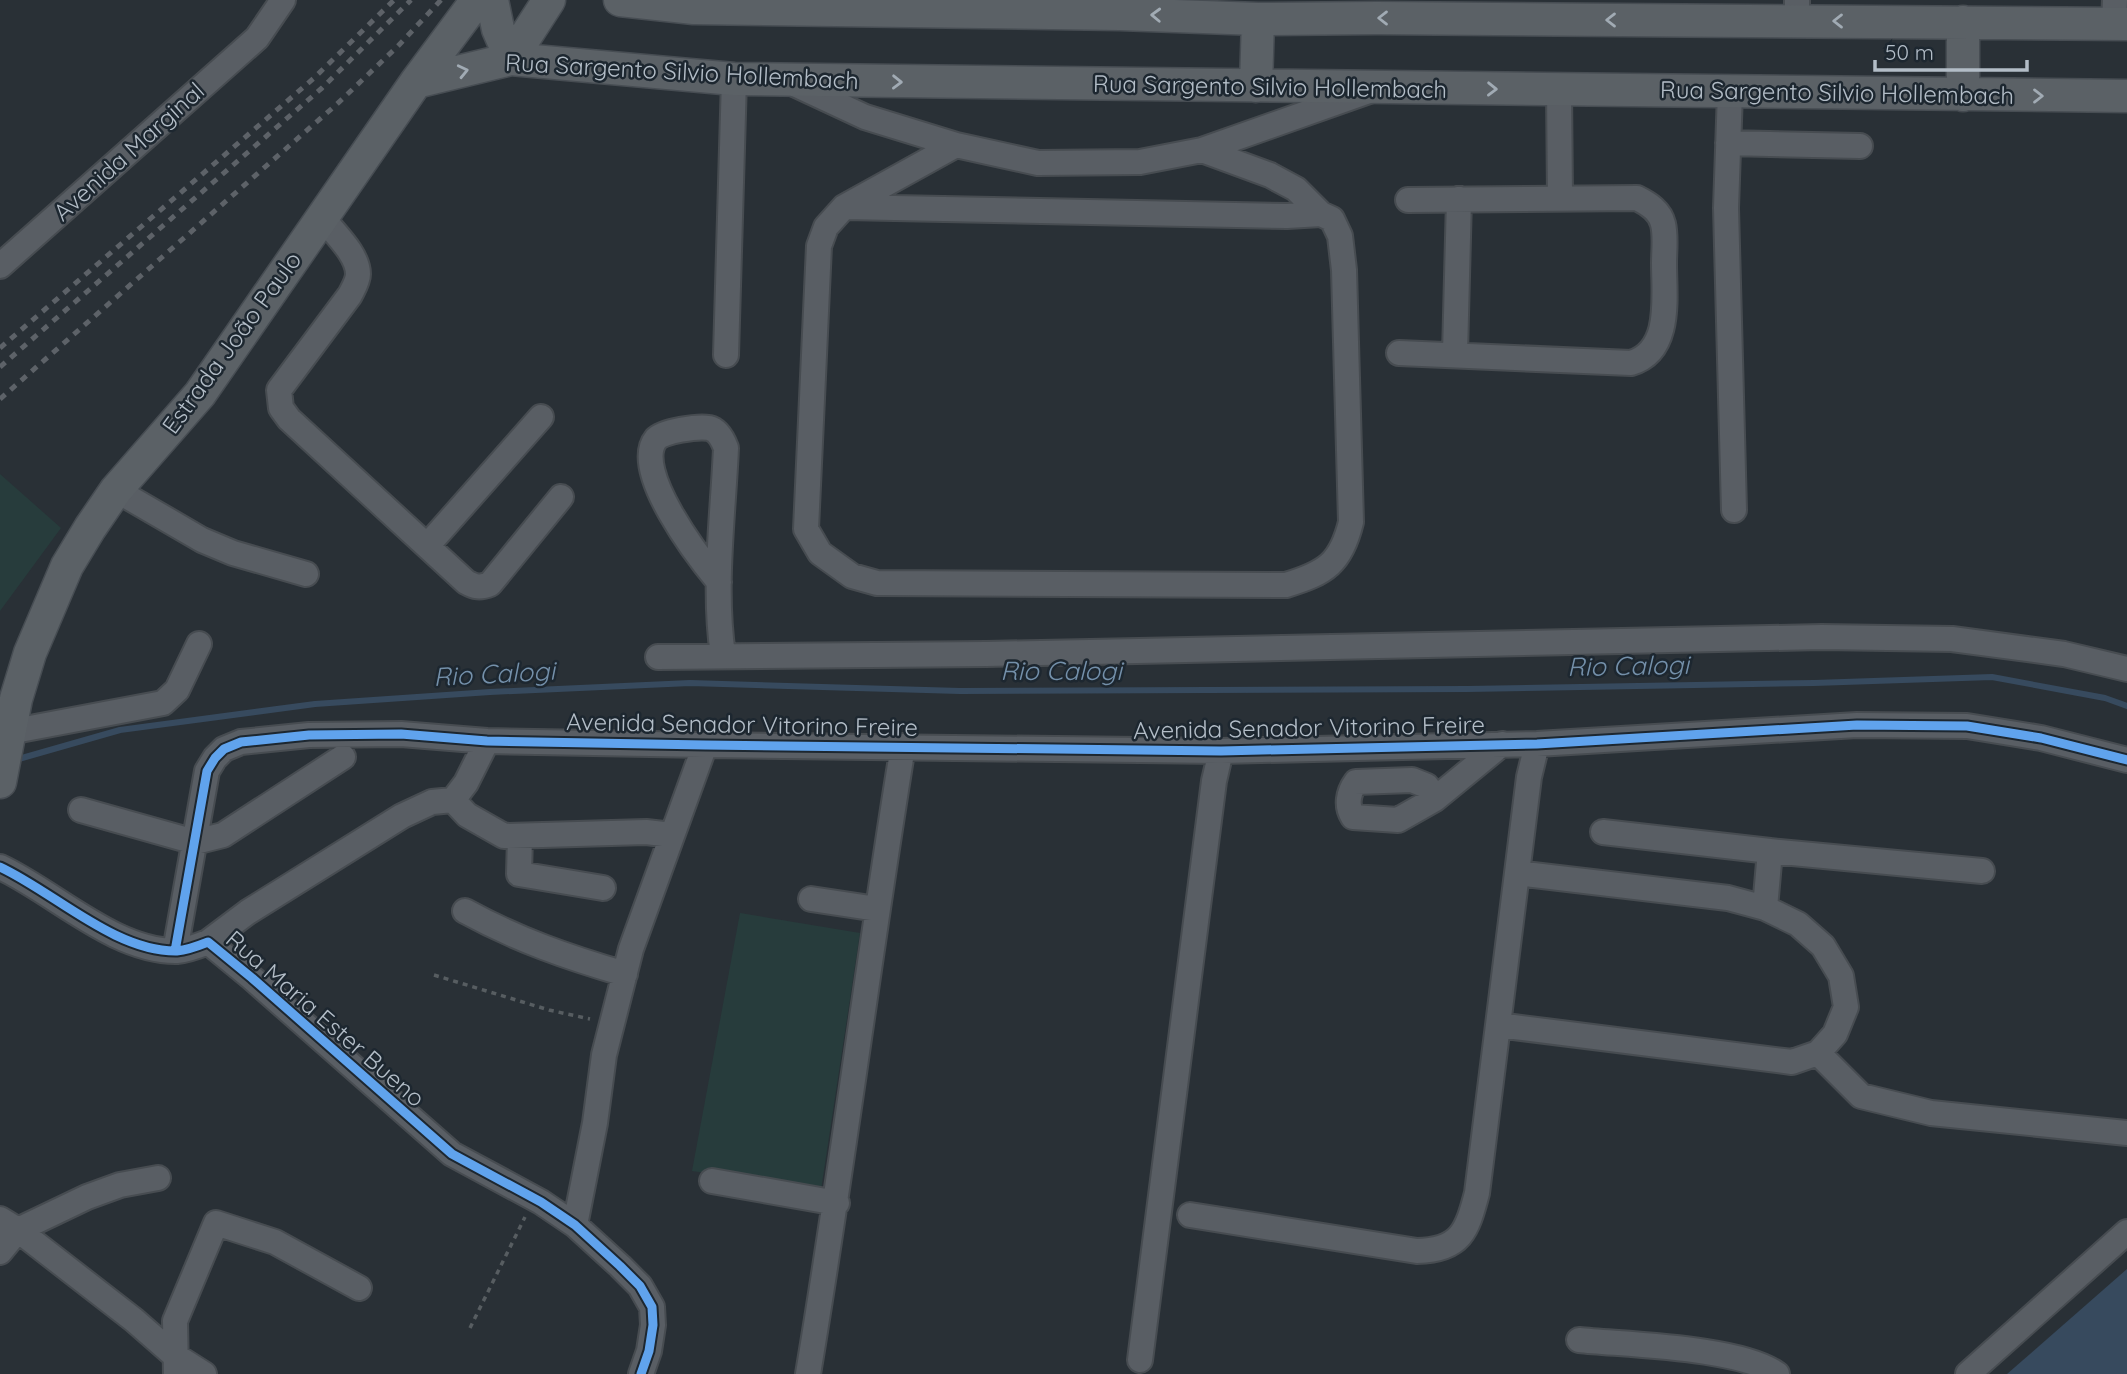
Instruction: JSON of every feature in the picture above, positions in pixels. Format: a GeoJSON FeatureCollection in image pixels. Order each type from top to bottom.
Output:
{"type":"FeatureCollection","features":[{"type":"Feature","properties":{"kind":"main road","name":"Estrada João Paulo"},"geometry":{"type":"LineString","coordinates":[[0,782],[8,740],[8,696],[30,653],[67,566],[116,490],[200,394],[416,82],[477,0]]}},
{"type":"Feature","properties":{"kind":"main road"},"geometry":{"type":"LineString","coordinates":[[492,0],[499,29],[511,59]]}},
{"type":"Feature","properties":{"kind":"main road"},"geometry":{"type":"LineString","coordinates":[[511,59],[549,0]]}},
{"type":"Feature","properties":{"kind":"main road"},"geometry":{"type":"LineString","coordinates":[[620,0],[694,8],[1120,7],[1258,19],[1797,11],[1962,22],[2119,16]]}},
{"type":"Feature","properties":{"kind":"main road"},"geometry":{"type":"LineString","coordinates":[[1256,86],[1258,19]]}},
{"type":"Feature","properties":{"kind":"main road"},"geometry":{"type":"LineString","coordinates":[[1962,22],[1963,95]]}},
{"type":"Feature","properties":{"kind":"main road","name":"Rua Sargento Silvio Hollembach"},"geometry":{"type":"LineString","coordinates":[[416,82],[511,59],[734,79],[2127,96]]}},
{"type":"Feature","properties":{"kind":"street","name":"Avenida Marginal"},"geometry":{"type":"LineString","coordinates":[[0,266],[257,38],[283,0]]}},
{"type":"Feature","properties":{"kind":"street"},"geometry":{"type":"LineString","coordinates":[[726,355],[734,79]]}},
{"type":"Feature","properties":{"kind":"street"},"geometry":{"type":"LineString","coordinates":[[787,80],[865,117],[956,145],[1038,163],[1140,162],[1202,150],[1377,88]]}},
{"type":"Feature","properties":{"kind":"street"},"geometry":{"type":"LineString","coordinates":[[1559,90],[1560,197]]}},
{"type":"Feature","properties":{"kind":"street"},"geometry":{"type":"LineString","coordinates":[[1730,92],[1726,208],[1734,510]]}},
{"type":"Feature","properties":{"kind":"street"},"geometry":{"type":"LineString","coordinates":[[1728,143],[1860,146]]}},
{"type":"Feature","properties":{"kind":"street"},"geometry":{"type":"LineString","coordinates":[[956,145],[844,207],[826,227],[820,246],[806,528],[820,553],[852,576],[877,583],[1286,585],[1313,577],[1334,561],[1345,545],[1351,522],[1344,270],[1340,236],[1332,219],[1321,214],[1296,189],[1270,175],[1202,150]]}},
{"type":"Feature","properties":{"kind":"street"},"geometry":{"type":"LineString","coordinates":[[1399,353],[1631,363],[1642,360],[1653,349],[1664,314],[1664,225],[1658,212],[1637,198],[1408,200]]}},
{"type":"Feature","properties":{"kind":"street"},"geometry":{"type":"LineString","coordinates":[[1455,354],[1459,199]]}},
{"type":"Feature","properties":{"kind":"street"},"geometry":{"type":"LineString","coordinates":[[844,207],[1287,216],[1321,214]]}},
{"type":"Feature","properties":{"kind":"street"},"geometry":{"type":"LineString","coordinates":[[322,218],[351,253],[357,266],[358,278],[350,295],[279,390],[281,408],[289,419],[466,582],[482,587],[490,584],[561,497]]}},
{"type":"Feature","properties":{"kind":"street"},"geometry":{"type":"LineString","coordinates":[[427,546],[541,417]]}},
{"type":"Feature","properties":{"kind":"street"},"geometry":{"type":"LineString","coordinates":[[719,582],[680,531],[652,470],[652,447],[656,438],[666,431],[708,428],[718,433],[726,448],[719,582],[719,628],[723,655]]}},
{"type":"Feature","properties":{"kind":"street"},"geometry":{"type":"LineString","coordinates":[[116,490],[202,540],[233,554],[306,574]]}},
{"type":"Feature","properties":{"kind":"street"},"geometry":{"type":"LineString","coordinates":[[658,657],[999,654],[1822,637],[1952,639],[2064,654],[2127,669]]}},
{"type":"Feature","properties":{"kind":"street"},"geometry":{"type":"LineString","coordinates":[[8,740],[163,703],[177,690],[199,644]]}},
{"type":"Feature","properties":{"kind":"street","name":"Avenida Senador Vitorino Freire"},"geometry":{"type":"LineString","coordinates":[[195,842],[207,771],[224,749],[242,742],[309,735],[401,734],[487,741],[705,745],[1221,751],[1537,744],[1857,725],[1967,726],[2041,738],[2127,760]]}},
{"type":"Feature","properties":{"kind":"street"},"geometry":{"type":"LineString","coordinates":[[208,942],[248,912],[402,816],[432,802],[453,800],[466,783],[487,741]]}},
{"type":"Feature","properties":{"kind":"street"},"geometry":{"type":"LineString","coordinates":[[1435,799],[1502,744]]}},
{"type":"Feature","properties":{"kind":"street"},"geometry":{"type":"LineString","coordinates":[[1190,1215],[1417,1251],[1435,1251],[1453,1242],[1468,1227],[1477,1194],[1529,777],[1537,744]]}},
{"type":"Feature","properties":{"kind":"street"},"geometry":{"type":"LineString","coordinates":[[575,1225],[595,1123],[604,1055],[631,949],[705,745]]}},
{"type":"Feature","properties":{"kind":"street"},"geometry":{"type":"LineString","coordinates":[[808,1374],[837,1203],[877,909],[903,746]]}},
{"type":"Feature","properties":{"kind":"street"},"geometry":{"type":"LineString","coordinates":[[1140,1360],[1214,781],[1221,751]]}},
{"type":"Feature","properties":{"kind":"street"},"geometry":{"type":"LineString","coordinates":[[81,810],[195,842],[223,835],[342,757]]}},
{"type":"Feature","properties":{"kind":"street"},"geometry":{"type":"LineString","coordinates":[[453,800],[467,816],[504,836],[646,832],[672,835]]}},
{"type":"Feature","properties":{"kind":"street"},"geometry":{"type":"LineString","coordinates":[[1603,832],[1982,871]]}},
{"type":"Feature","properties":{"kind":"street"},"geometry":{"type":"LineString","coordinates":[[520,837],[519,874],[603,888]]}},
{"type":"Feature","properties":{"kind":"street"},"geometry":{"type":"LineString","coordinates":[[175,951],[195,842]]}},
{"type":"Feature","properties":{"kind":"street"},"geometry":{"type":"LineString","coordinates":[[1765,908],[1770,851]]}},
{"type":"Feature","properties":{"kind":"street","name":"Rua Maria Ester Bueno"},"geometry":{"type":"LineString","coordinates":[[0,867],[123,938],[145,947],[175,951],[191,949],[208,942],[452,1154],[575,1225],[640,1286],[652,1307],[653,1325],[649,1351],[641,1374]]}},
{"type":"Feature","properties":{"kind":"street"},"geometry":{"type":"LineString","coordinates":[[1498,1025],[1792,1062],[1818,1053],[1835,1034],[1846,1007],[1841,976],[1823,946],[1798,924],[1765,908],[1728,898],[1517,873]]}},
{"type":"Feature","properties":{"kind":"street"},"geometry":{"type":"LineString","coordinates":[[811,899],[877,909]]}},
{"type":"Feature","properties":{"kind":"street"},"geometry":{"type":"LineString","coordinates":[[465,911],[551,952],[625,974]]}},
{"type":"Feature","properties":{"kind":"street"},"geometry":{"type":"LineString","coordinates":[[1818,1053],[1861,1097],[1931,1114],[2127,1133]]}},
{"type":"Feature","properties":{"kind":"street"},"geometry":{"type":"LineString","coordinates":[[9,1225],[120,1185],[158,1178]]}},
{"type":"Feature","properties":{"kind":"street"},"geometry":{"type":"LineString","coordinates":[[712,1181],[837,1203]]}},
{"type":"Feature","properties":{"kind":"street"},"geometry":{"type":"LineString","coordinates":[[175,1364],[175,1321],[216,1223],[275,1242],[359,1288]]}},
{"type":"Feature","properties":{"kind":"street"},"geometry":{"type":"LineString","coordinates":[[0,1252],[9,1225]]}},
{"type":"Feature","properties":{"kind":"street"},"geometry":{"type":"LineString","coordinates":[[9,1225],[134,1320],[175,1364],[204,1374]]}},
{"type":"Feature","properties":{"kind":"street"},"geometry":{"type":"LineString","coordinates":[[1968,1374],[2127,1232]]}},
{"type":"Feature","properties":{"kind":"street"},"geometry":{"type":"LineString","coordinates":[[1579,1340],[1718,1353],[1747,1361],[1777,1374]]}},
{"type":"Feature","properties":{"kind":"path"},"geometry":{"type":"LineString","coordinates":[[434,975],[549,1010],[612,1024]]}},
{"type":"Feature","properties":{"kind":"path"},"geometry":{"type":"LineString","coordinates":[[470,1328],[534,1199]]}},
{"type":"Feature","properties":{"kind":"green space"},"geometry":{"type":"Polygon","coordinates":[[[0,474],[61,528],[0,611],[0,474]]]}},
{"type":"Feature","properties":{"kind":"green space"},"geometry":{"type":"Polygon","coordinates":[[[740,913],[860,933],[821,1190],[692,1171],[740,913]]]}},
{"type":"Feature","properties":{"kind":"water"},"geometry":{"type":"Polygon","coordinates":[[[2127,1269],[2127,1374],[2007,1374],[2127,1269]]]}},
{"type":"Feature","properties":{"kind":"waterway","name":"Rio Calogi"},"geometry":{"type":"LineString","coordinates":[[15,760],[120,730],[315,704],[490,692],[690,683],[960,691],[1467,689],[1992,677],[2105,698],[2127,706]]}},
{"type":"Feature","properties":{"kind":"railway"},"geometry":{"type":"LineString","coordinates":[[0,348],[314,78],[394,0]]}},
{"type":"Feature","properties":{"kind":"railway"},"geometry":{"type":"LineString","coordinates":[[0,367],[322,88],[411,0]]}},
{"type":"Feature","properties":{"kind":"railway"},"geometry":{"type":"LineString","coordinates":[[0,399],[337,104],[398,46],[441,0]]}},
{"type":"Feature","properties":{"kind":"cycle path"},"geometry":{"type":"LineString","coordinates":[[175,951],[207,771],[215,758],[224,749],[241,742],[309,735],[401,734],[487,741],[705,745],[1221,751],[1537,744],[1857,725],[1967,726],[2041,738],[2127,760]]}},
{"type":"Feature","properties":{"kind":"cycle path"},"geometry":{"type":"LineString","coordinates":[[0,867],[85,919],[131,942],[154,949],[177,951],[208,942],[452,1154],[541,1202],[575,1225],[640,1286],[652,1307],[653,1325],[649,1351],[641,1374]]}}]}
